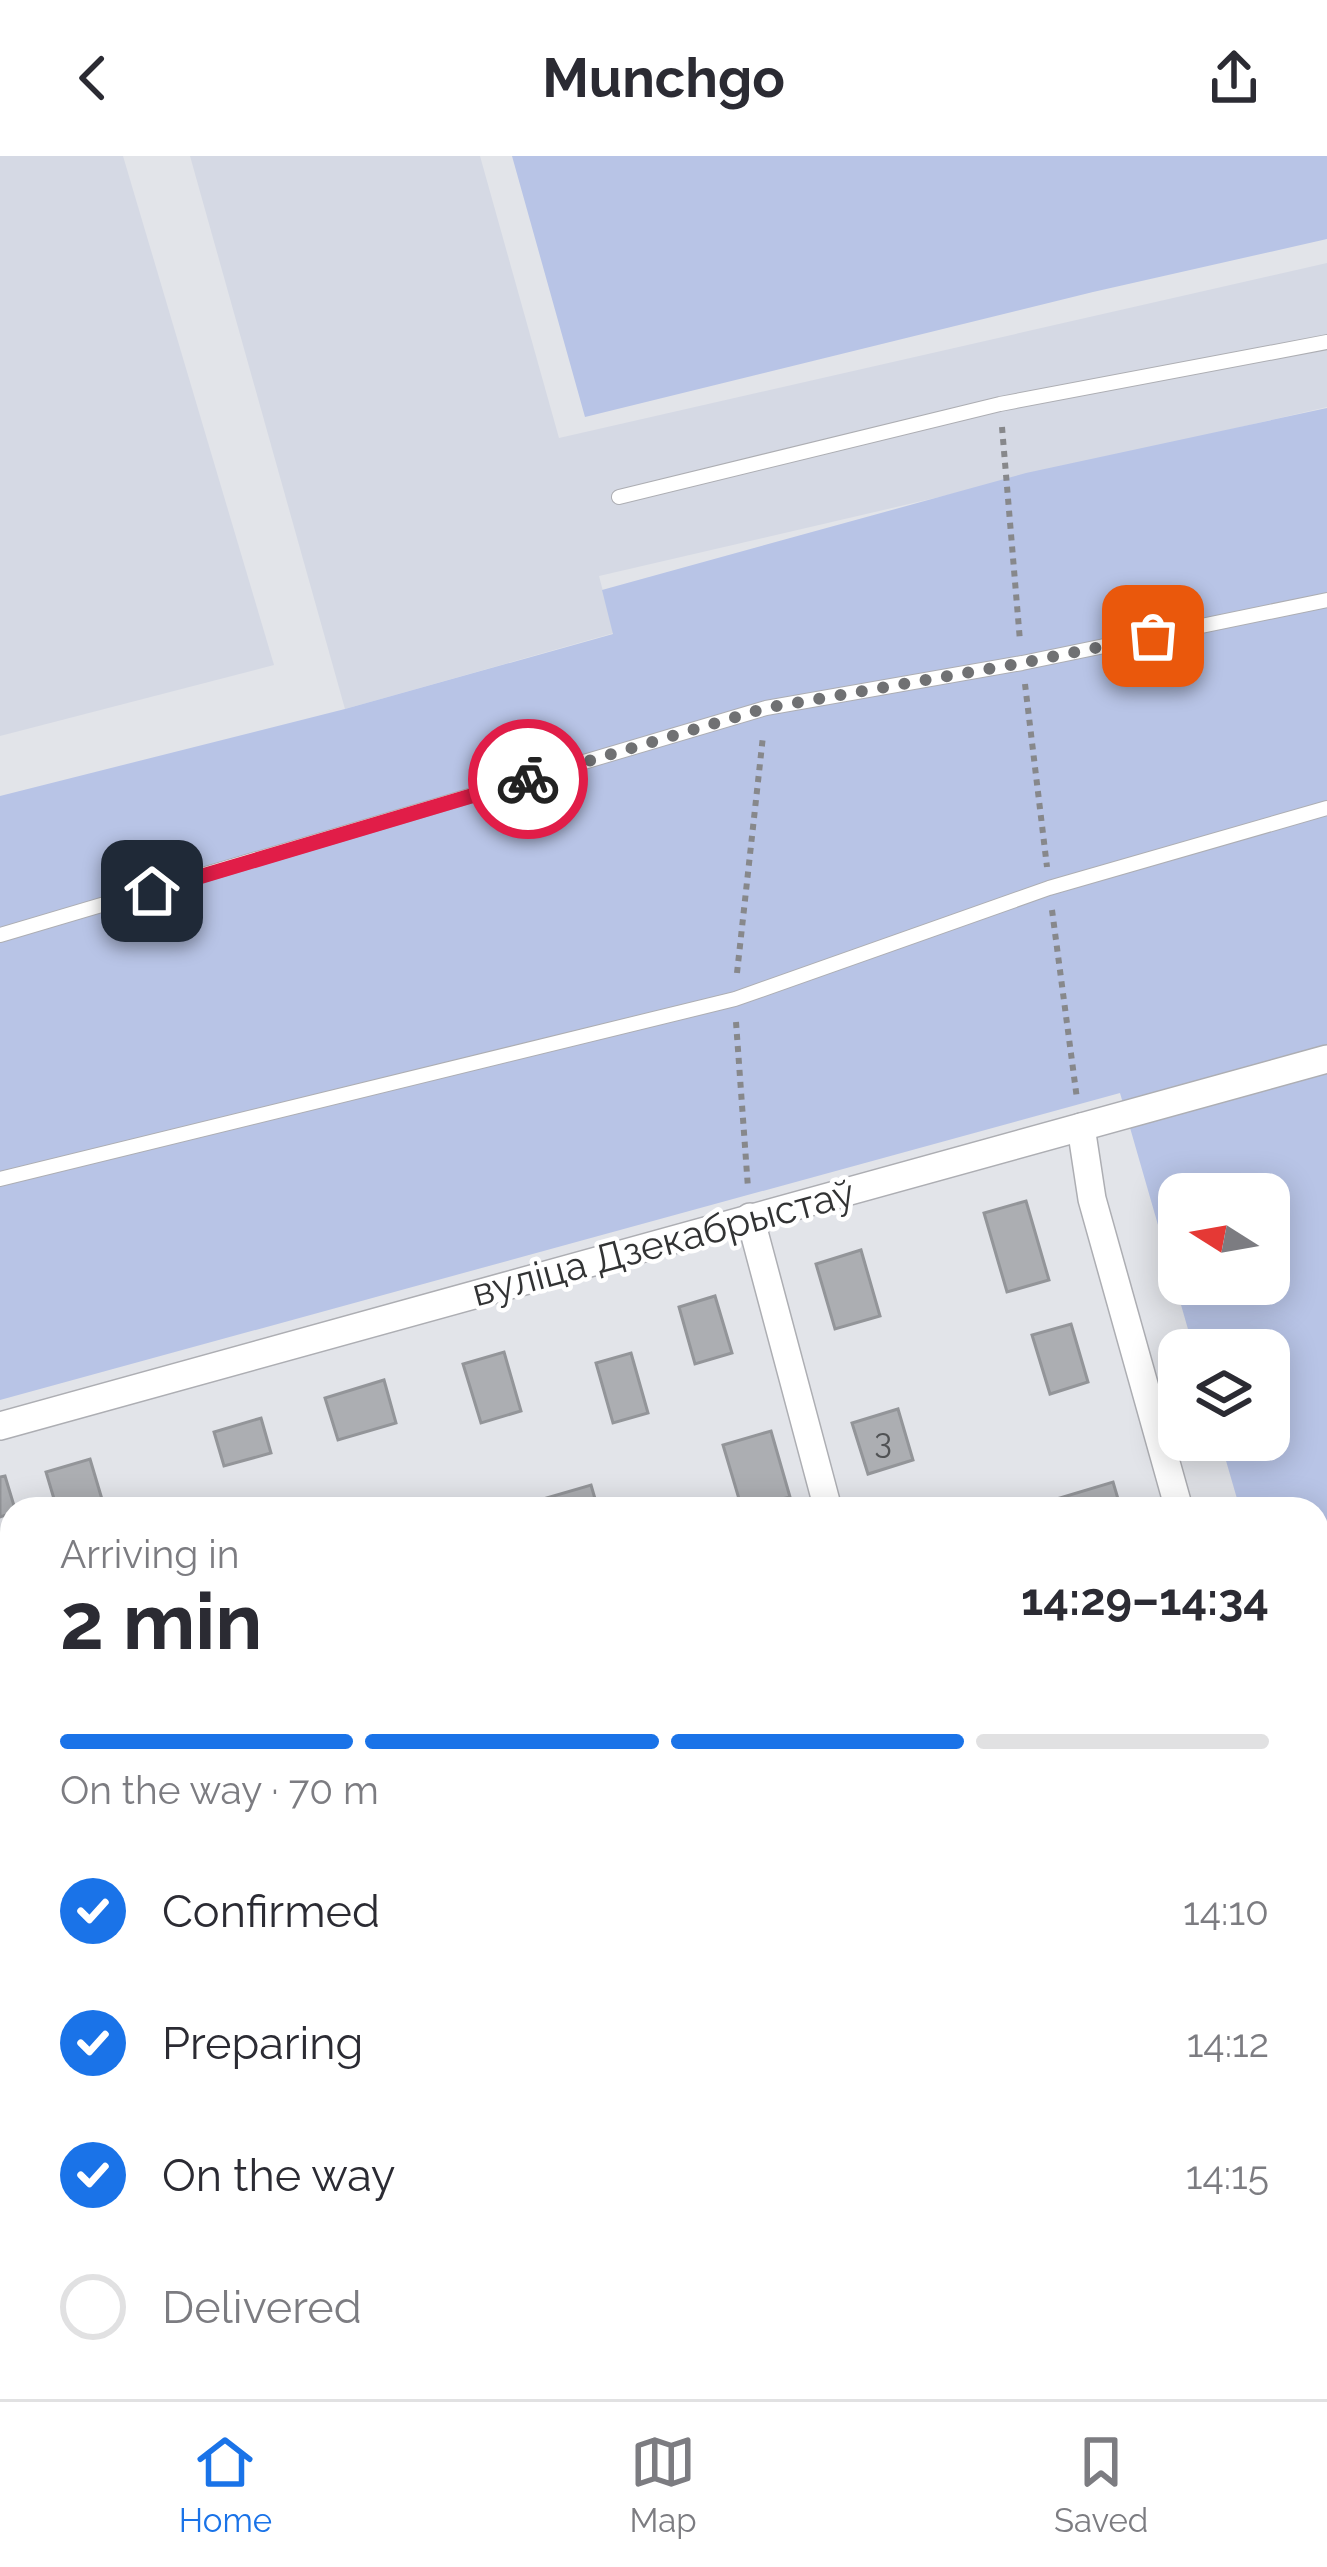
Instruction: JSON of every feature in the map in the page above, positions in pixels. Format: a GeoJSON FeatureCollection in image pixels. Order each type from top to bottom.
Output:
{"type":"FeatureCollection","features":[{"type":"Feature","properties":{"kind":"street","name":"вуліца Дзекабрыстаў"},"geometry":{"type":"LineString","coordinates":[[0,1426],[1327,1059]]}},
{"type":"Feature","properties":{"kind":"street"},"geometry":{"type":"LineString","coordinates":[[1081,1127],[1093,1198],[1175,1497]]}},
{"type":"Feature","properties":{"kind":"street"},"geometry":{"type":"LineString","coordinates":[[750,1217],[825,1497]]}},
{"type":"Feature","properties":{"kind":"lane"},"geometry":{"type":"LineString","coordinates":[[619,497],[1000,404],[1327,342]]}},
{"type":"Feature","properties":{"kind":"lane"},"geometry":{"type":"LineString","coordinates":[[0,935],[766,708],[1022,663],[1327,600]]}},
{"type":"Feature","properties":{"kind":"lane"},"geometry":{"type":"LineString","coordinates":[[0,1179],[734,999],[1049,888],[1327,808]]}},
{"type":"Feature","properties":{"kind":"path"},"geometry":{"type":"LineString","coordinates":[[1000,404],[1022,663],[1081,1127]]}},
{"type":"Feature","properties":{"kind":"path"},"geometry":{"type":"LineString","coordinates":[[750,1217],[734,999],[766,708]]}},
{"type":"Feature","properties":{"kind":"shaded area"},"geometry":{"type":"Polygon","coordinates":[[[0,156],[123,156],[274,665],[0,736],[0,156]]]}},
{"type":"Feature","properties":{"kind":"shaded area"},"geometry":{"type":"Polygon","coordinates":[[[190,156],[480,156],[559,438],[1327,263],[1327,407],[599,576],[614,633],[345,709],[190,156]]]}},
{"type":"Feature","properties":{"kind":"shaded area"},"geometry":{"type":"Polygon","coordinates":[[[512,156],[1327,156],[1327,239],[585,417],[512,156]]]}},
{"type":"Feature","properties":{"kind":"shaded area"},"geometry":{"type":"Polygon","coordinates":[[[1327,408],[1327,1497],[1237,1497],[1226,1461],[1290,1461],[1290,1329],[1188,1329],[1181,1305],[1290,1305],[1290,1173],[1158,1173],[1158,1225],[1120,1093],[0,1400],[0,796],[345,709],[613,634],[602,590],[1026,473],[1327,408]]]}},
{"type":"Feature","properties":{"kind":"building"},"geometry":{"type":"Polygon","coordinates":[[[1026,1201],[1049,1280],[1007,1292],[984,1213],[1026,1201]]]}},
{"type":"Feature","properties":{"kind":"building"},"geometry":{"type":"Polygon","coordinates":[[[861,1250],[880,1316],[835,1329],[816,1264],[861,1250]]]}},
{"type":"Feature","properties":{"kind":"building"},"geometry":{"type":"Polygon","coordinates":[[[715,1296],[732,1353],[695,1364],[679,1307],[715,1296]]]}},
{"type":"Feature","properties":{"kind":"building"},"geometry":{"type":"Polygon","coordinates":[[[1071,1324],[1088,1382],[1050,1394],[1032,1335],[1071,1324]]]}},
{"type":"Feature","properties":{"kind":"building"},"geometry":{"type":"Polygon","coordinates":[[[504,1352],[521,1411],[481,1423],[463,1364],[504,1352]]]}},
{"type":"Feature","properties":{"kind":"building"},"geometry":{"type":"Polygon","coordinates":[[[631,1353],[648,1413],[613,1423],[596,1363],[631,1353]]]}},
{"type":"Feature","properties":{"kind":"building"},"geometry":{"type":"Polygon","coordinates":[[[384,1380],[396,1423],[338,1440],[325,1398],[384,1380]]]}},
{"type":"Feature","properties":{"kind":"building"},"geometry":{"type":"Polygon","coordinates":[[[898,1409],[913,1460],[868,1474],[852,1423],[898,1409]]]}},
{"type":"Feature","properties":{"kind":"building"},"geometry":{"type":"Polygon","coordinates":[[[261,1418],[271,1453],[224,1466],[214,1432],[261,1418]]]}},
{"type":"Feature","properties":{"kind":"building"},"geometry":{"type":"Polygon","coordinates":[[[771,1431],[790,1497],[738,1497],[723,1445],[771,1431]]]}},
{"type":"Feature","properties":{"kind":"building"},"geometry":{"type":"Polygon","coordinates":[[[90,1459],[101,1497],[53,1497],[46,1472],[90,1459]]]}},
{"type":"Feature","properties":{"kind":"building"},"geometry":{"type":"Polygon","coordinates":[[[5,1476],[11,1497],[0,1497],[0,1477],[5,1476]]]}},
{"type":"Feature","properties":{"kind":"building"},"geometry":{"type":"Polygon","coordinates":[[[1113,1482],[1117,1497],[1063,1497],[1113,1482]]]}},
{"type":"Feature","properties":{"kind":"building"},"geometry":{"type":"Polygon","coordinates":[[[591,1485],[594,1497],[550,1497],[591,1485]]]}},
{"type":"Feature","properties":{"kind":"way so far"},"geometry":{"type":"LineString","coordinates":[[528,779],[766,708],[1153,636]]}},
{"type":"Feature","properties":{"kind":"route"},"geometry":{"type":"LineString","coordinates":[[152,891],[528,779]]}}]}
